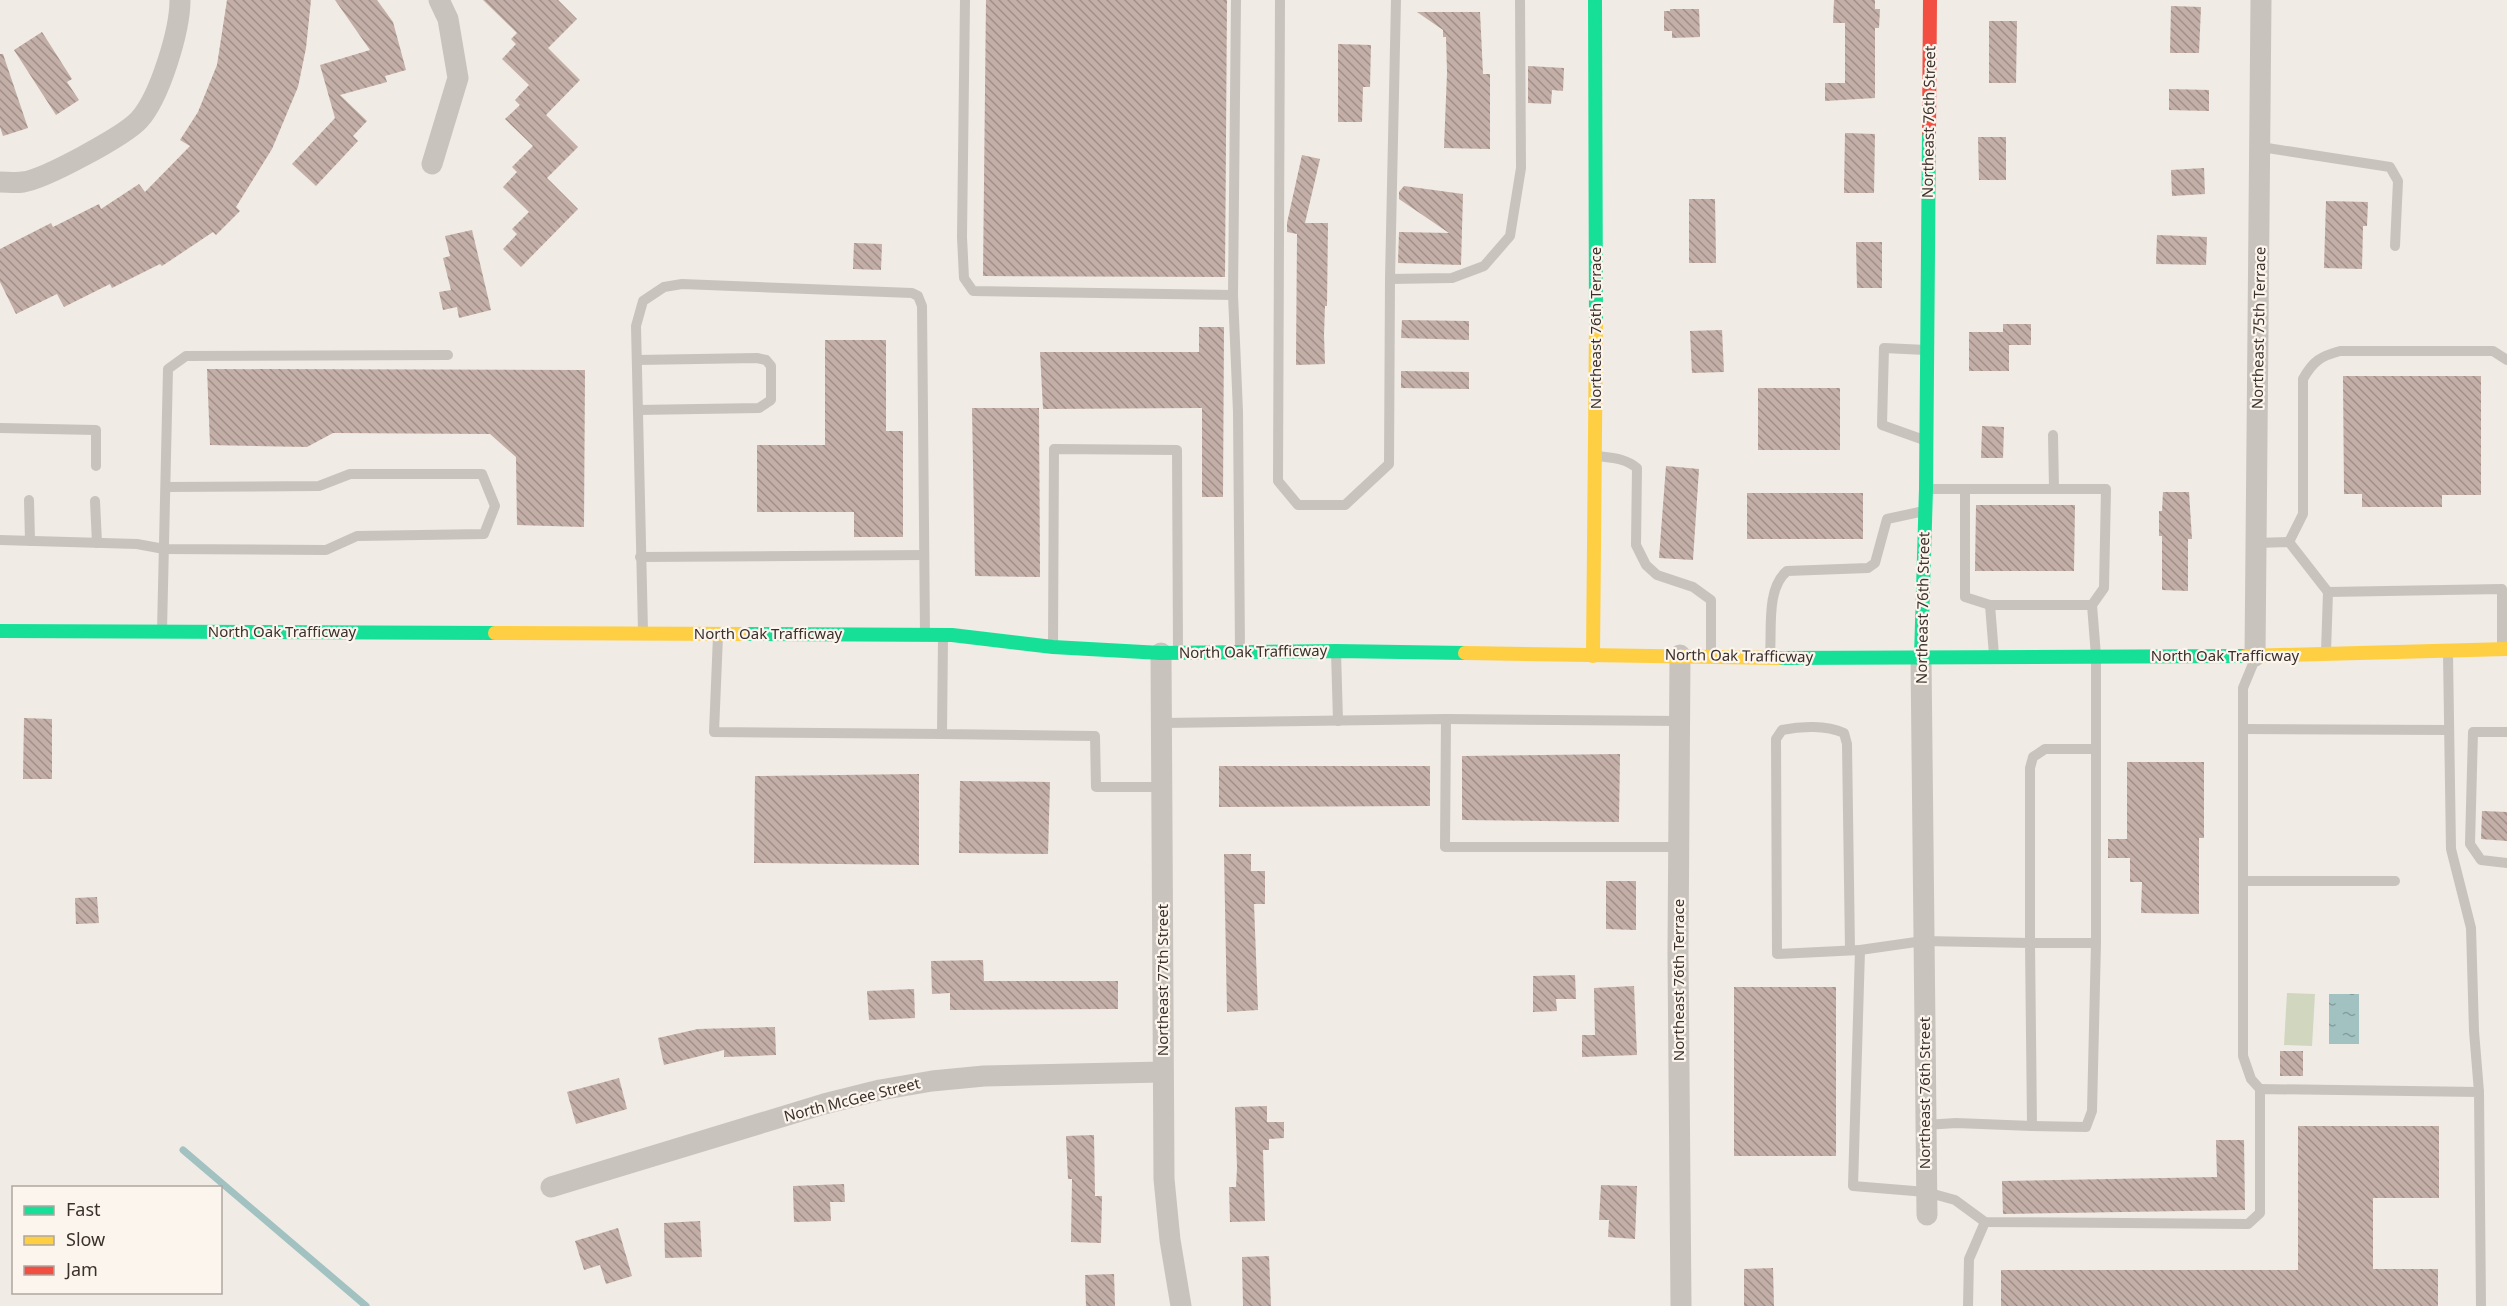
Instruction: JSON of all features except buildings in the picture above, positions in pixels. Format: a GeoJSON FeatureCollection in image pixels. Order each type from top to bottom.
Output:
{"type":"FeatureCollection","features":[{"type":"Feature","properties":{"kind":"main road","name":"Northeast 76th Terrace"},"geometry":{"type":"LineString","coordinates":[[1593,656],[1597,189],[1595,0]]}},
{"type":"Feature","properties":{"kind":"main road","name":"Northeast 76th Street"},"geometry":{"type":"LineString","coordinates":[[1921,657],[1926,489],[1930,0]]}},
{"type":"Feature","properties":{"kind":"main road","name":"North Oak Trafficway"},"geometry":{"type":"LineString","coordinates":[[0,631],[943,635],[1053,647],[1169,653],[1336,651],[1770,658],[2255,656],[2505,649]]}},
{"type":"Feature","properties":{"kind":"street"},"geometry":{"type":"LineString","coordinates":[[0,182],[24,182],[88,155],[139,120],[160,84],[180,15],[180,0]]}},
{"type":"Feature","properties":{"kind":"street"},"geometry":{"type":"LineString","coordinates":[[432,164],[458,78],[448,19],[439,0]]}},
{"type":"Feature","properties":{"kind":"street","name":"Northeast 75th Terrace"},"geometry":{"type":"LineString","coordinates":[[2255,656],[2261,0]]}},
{"type":"Feature","properties":{"kind":"street","name":"Northeast 77th Street"},"geometry":{"type":"LineString","coordinates":[[1169,653],[1163,723],[1164,1179],[1170,1240],[1181,1306]]}},
{"type":"Feature","properties":{"kind":"street","name":"Northeast 76th Terrace"},"geometry":{"type":"LineString","coordinates":[[1680,655],[1678,954],[1681,1306]]}},
{"type":"Feature","properties":{"kind":"street","name":"Northeast 76th Street"},"geometry":{"type":"LineString","coordinates":[[1921,657],[1927,1215]]}},
{"type":"Feature","properties":{"kind":"street","name":"North McGee Street"},"geometry":{"type":"LineString","coordinates":[[551,1187],[824,1104],[880,1090],[932,1081],[984,1076],[1163,1072]]}},
{"type":"Feature","properties":{"kind":"lane"},"geometry":{"type":"LineString","coordinates":[[965,0],[962,237],[964,278],[974,291],[1233,295]]}},
{"type":"Feature","properties":{"kind":"lane"},"geometry":{"type":"LineString","coordinates":[[1236,0],[1233,295],[1238,411],[1240,653]]}},
{"type":"Feature","properties":{"kind":"lane"},"geometry":{"type":"LineString","coordinates":[[1280,0],[1278,481],[1298,505],[1345,505],[1389,464],[1396,0]]}},
{"type":"Feature","properties":{"kind":"lane"},"geometry":{"type":"LineString","coordinates":[[1390,279],[1452,278],[1484,266],[1510,236],[1521,168],[1520,0]]}},
{"type":"Feature","properties":{"kind":"lane"},"geometry":{"type":"LineString","coordinates":[[2261,147],[2390,167],[2398,181],[2395,246]]}},
{"type":"Feature","properties":{"kind":"lane"},"geometry":{"type":"LineString","coordinates":[[643,633],[636,326],[643,301],[664,287],[682,284],[918,296],[922,306],[926,635]]}},
{"type":"Feature","properties":{"kind":"lane"},"geometry":{"type":"LineString","coordinates":[[1925,441],[1882,424],[1884,348],[1926,350]]}},
{"type":"Feature","properties":{"kind":"lane"},"geometry":{"type":"LineString","coordinates":[[2289,542],[2303,514],[2303,379],[2311,364],[2323,355],[2340,351],[2493,351],[2507,360]]}},
{"type":"Feature","properties":{"kind":"lane"},"geometry":{"type":"LineString","coordinates":[[162,632],[168,369],[186,356],[448,355]]}},
{"type":"Feature","properties":{"kind":"lane"},"geometry":{"type":"LineString","coordinates":[[637,360],[757,358],[766,360],[771,366],[771,400],[766,406],[638,410]]}},
{"type":"Feature","properties":{"kind":"lane"},"geometry":{"type":"LineString","coordinates":[[0,428],[29,434],[96,430],[96,466]]}},
{"type":"Feature","properties":{"kind":"lane"},"geometry":{"type":"LineString","coordinates":[[2053,435],[2054,489]]}},
{"type":"Feature","properties":{"kind":"lane"},"geometry":{"type":"LineString","coordinates":[[1053,647],[1054,449],[1177,450],[1169,653]]}},
{"type":"Feature","properties":{"kind":"lane"},"geometry":{"type":"LineString","coordinates":[[1595,456],[1620,459],[1630,462],[1637,468],[1636,544],[1646,565],[1657,575],[1693,587],[1711,600],[1711,656]]}},
{"type":"Feature","properties":{"kind":"lane"},"geometry":{"type":"LineString","coordinates":[[0,540],[137,544],[164,549],[326,550],[357,536],[484,534],[495,506],[482,474],[350,474],[319,486],[166,487]]}},
{"type":"Feature","properties":{"kind":"lane"},"geometry":{"type":"LineString","coordinates":[[1925,1125],[1956,1123],[2086,1127],[2092,1111],[2096,943],[2096,656],[2092,604],[2104,588],[2106,489],[1926,489]]}},
{"type":"Feature","properties":{"kind":"lane"},"geometry":{"type":"LineString","coordinates":[[1965,489],[1965,597],[1990,605],[2092,604]]}},
{"type":"Feature","properties":{"kind":"lane"},"geometry":{"type":"LineString","coordinates":[[29,500],[30,541]]}},
{"type":"Feature","properties":{"kind":"lane"},"geometry":{"type":"LineString","coordinates":[[95,501],[97,543]]}},
{"type":"Feature","properties":{"kind":"lane"},"geometry":{"type":"LineString","coordinates":[[1770,658],[1774,588],[1779,577],[1787,571],[1868,568],[1875,563],[1887,519],[1924,512]]}},
{"type":"Feature","properties":{"kind":"lane"},"geometry":{"type":"LineString","coordinates":[[2256,543],[2289,542]]}},
{"type":"Feature","properties":{"kind":"lane"},"geometry":{"type":"LineString","coordinates":[[2289,542],[2328,592],[2326,655]]}},
{"type":"Feature","properties":{"kind":"lane"},"geometry":{"type":"LineString","coordinates":[[640,557],[924,555]]}},
{"type":"Feature","properties":{"kind":"lane"},"geometry":{"type":"LineString","coordinates":[[2328,592],[2504,584],[2505,649]]}},
{"type":"Feature","properties":{"kind":"lane"},"geometry":{"type":"LineString","coordinates":[[1990,605],[1994,656]]}},
{"type":"Feature","properties":{"kind":"lane"},"geometry":{"type":"LineString","coordinates":[[718,634],[714,732],[1095,736],[1096,787],[1163,787]]}},
{"type":"Feature","properties":{"kind":"lane"},"geometry":{"type":"LineString","coordinates":[[942,734],[943,635]]}},
{"type":"Feature","properties":{"kind":"lane"},"geometry":{"type":"LineString","coordinates":[[2447,649],[2451,849],[2472,928],[2474,1031],[2479,1092],[2481,1306]]}},
{"type":"Feature","properties":{"kind":"lane"},"geometry":{"type":"LineString","coordinates":[[1336,651],[1338,721]]}},
{"type":"Feature","properties":{"kind":"lane"},"geometry":{"type":"LineString","coordinates":[[2096,943],[1923,941],[1855,950],[1777,954],[1776,739],[1782,730],[1796,727],[1834,729],[1844,733],[1847,744],[1855,950],[1853,1186],[1926,1192],[1955,1200],[1985,1222],[2248,1224],[2260,1213],[2260,1089],[2251,1079],[2243,1056],[2243,688],[2255,656]]}},
{"type":"Feature","properties":{"kind":"lane"},"geometry":{"type":"LineString","coordinates":[[1446,719],[1445,847],[1679,847]]}},
{"type":"Feature","properties":{"kind":"lane"},"geometry":{"type":"LineString","coordinates":[[1163,723],[1446,719],[1681,722]]}},
{"type":"Feature","properties":{"kind":"lane"},"geometry":{"type":"LineString","coordinates":[[2243,729],[2448,730]]}},
{"type":"Feature","properties":{"kind":"lane"},"geometry":{"type":"LineString","coordinates":[[2507,732],[2473,732],[2470,844],[2481,860],[2507,863]]}},
{"type":"Feature","properties":{"kind":"lane"},"geometry":{"type":"LineString","coordinates":[[2032,1126],[2030,768],[2032,757],[2045,749],[2096,749]]}},
{"type":"Feature","properties":{"kind":"lane"},"geometry":{"type":"LineString","coordinates":[[2243,881],[2395,881]]}},
{"type":"Feature","properties":{"kind":"lane"},"geometry":{"type":"LineString","coordinates":[[2260,1089],[2479,1092]]}},
{"type":"Feature","properties":{"kind":"lane"},"geometry":{"type":"LineString","coordinates":[[1968,1306],[1968,1259],[1985,1222]]}},
{"type":"Feature","properties":{"kind":"green space"},"geometry":{"type":"Polygon","coordinates":[[[2287,993],[2315,994],[2312,1046],[2284,1045],[2287,993]]]}},
{"type":"Feature","properties":{"kind":"water"},"geometry":{"type":"Polygon","coordinates":[[[2329,994],[2359,994],[2359,1044],[2329,1044],[2329,994]]]}},
{"type":"Feature","properties":{"kind":"waterway"},"geometry":{"type":"LineString","coordinates":[[183,1150],[366,1306]]}},
{"type":"Feature","properties":{"kind":"traffic: fast"},"geometry":{"type":"LineString","coordinates":[[1595,0],[1596,323]]}},
{"type":"Feature","properties":{"kind":"traffic: fast"},"geometry":{"type":"LineString","coordinates":[[1921,657],[1926,489],[1929,132]]}},
{"type":"Feature","properties":{"kind":"traffic: fast"},"geometry":{"type":"LineString","coordinates":[[0,631],[495,633]]}},
{"type":"Feature","properties":{"kind":"traffic: fast"},"geometry":{"type":"LineString","coordinates":[[744,634],[952,635],[1053,647],[1161,653],[1336,651],[1465,653]]}},
{"type":"Feature","properties":{"kind":"traffic: fast"},"geometry":{"type":"LineString","coordinates":[[1778,658],[2246,656]]}},
{"type":"Feature","properties":{"kind":"traffic: slow"},"geometry":{"type":"LineString","coordinates":[[1593,656],[1596,323]]}},
{"type":"Feature","properties":{"kind":"traffic: slow"},"geometry":{"type":"LineString","coordinates":[[495,633],[744,634]]}},
{"type":"Feature","properties":{"kind":"traffic: slow"},"geometry":{"type":"LineString","coordinates":[[2246,656],[2507,649]]}},
{"type":"Feature","properties":{"kind":"traffic: slow"},"geometry":{"type":"LineString","coordinates":[[1465,653],[1778,658]]}},
{"type":"Feature","properties":{"kind":"traffic: jam"},"geometry":{"type":"LineString","coordinates":[[1929,132],[1930,0]]}}]}
